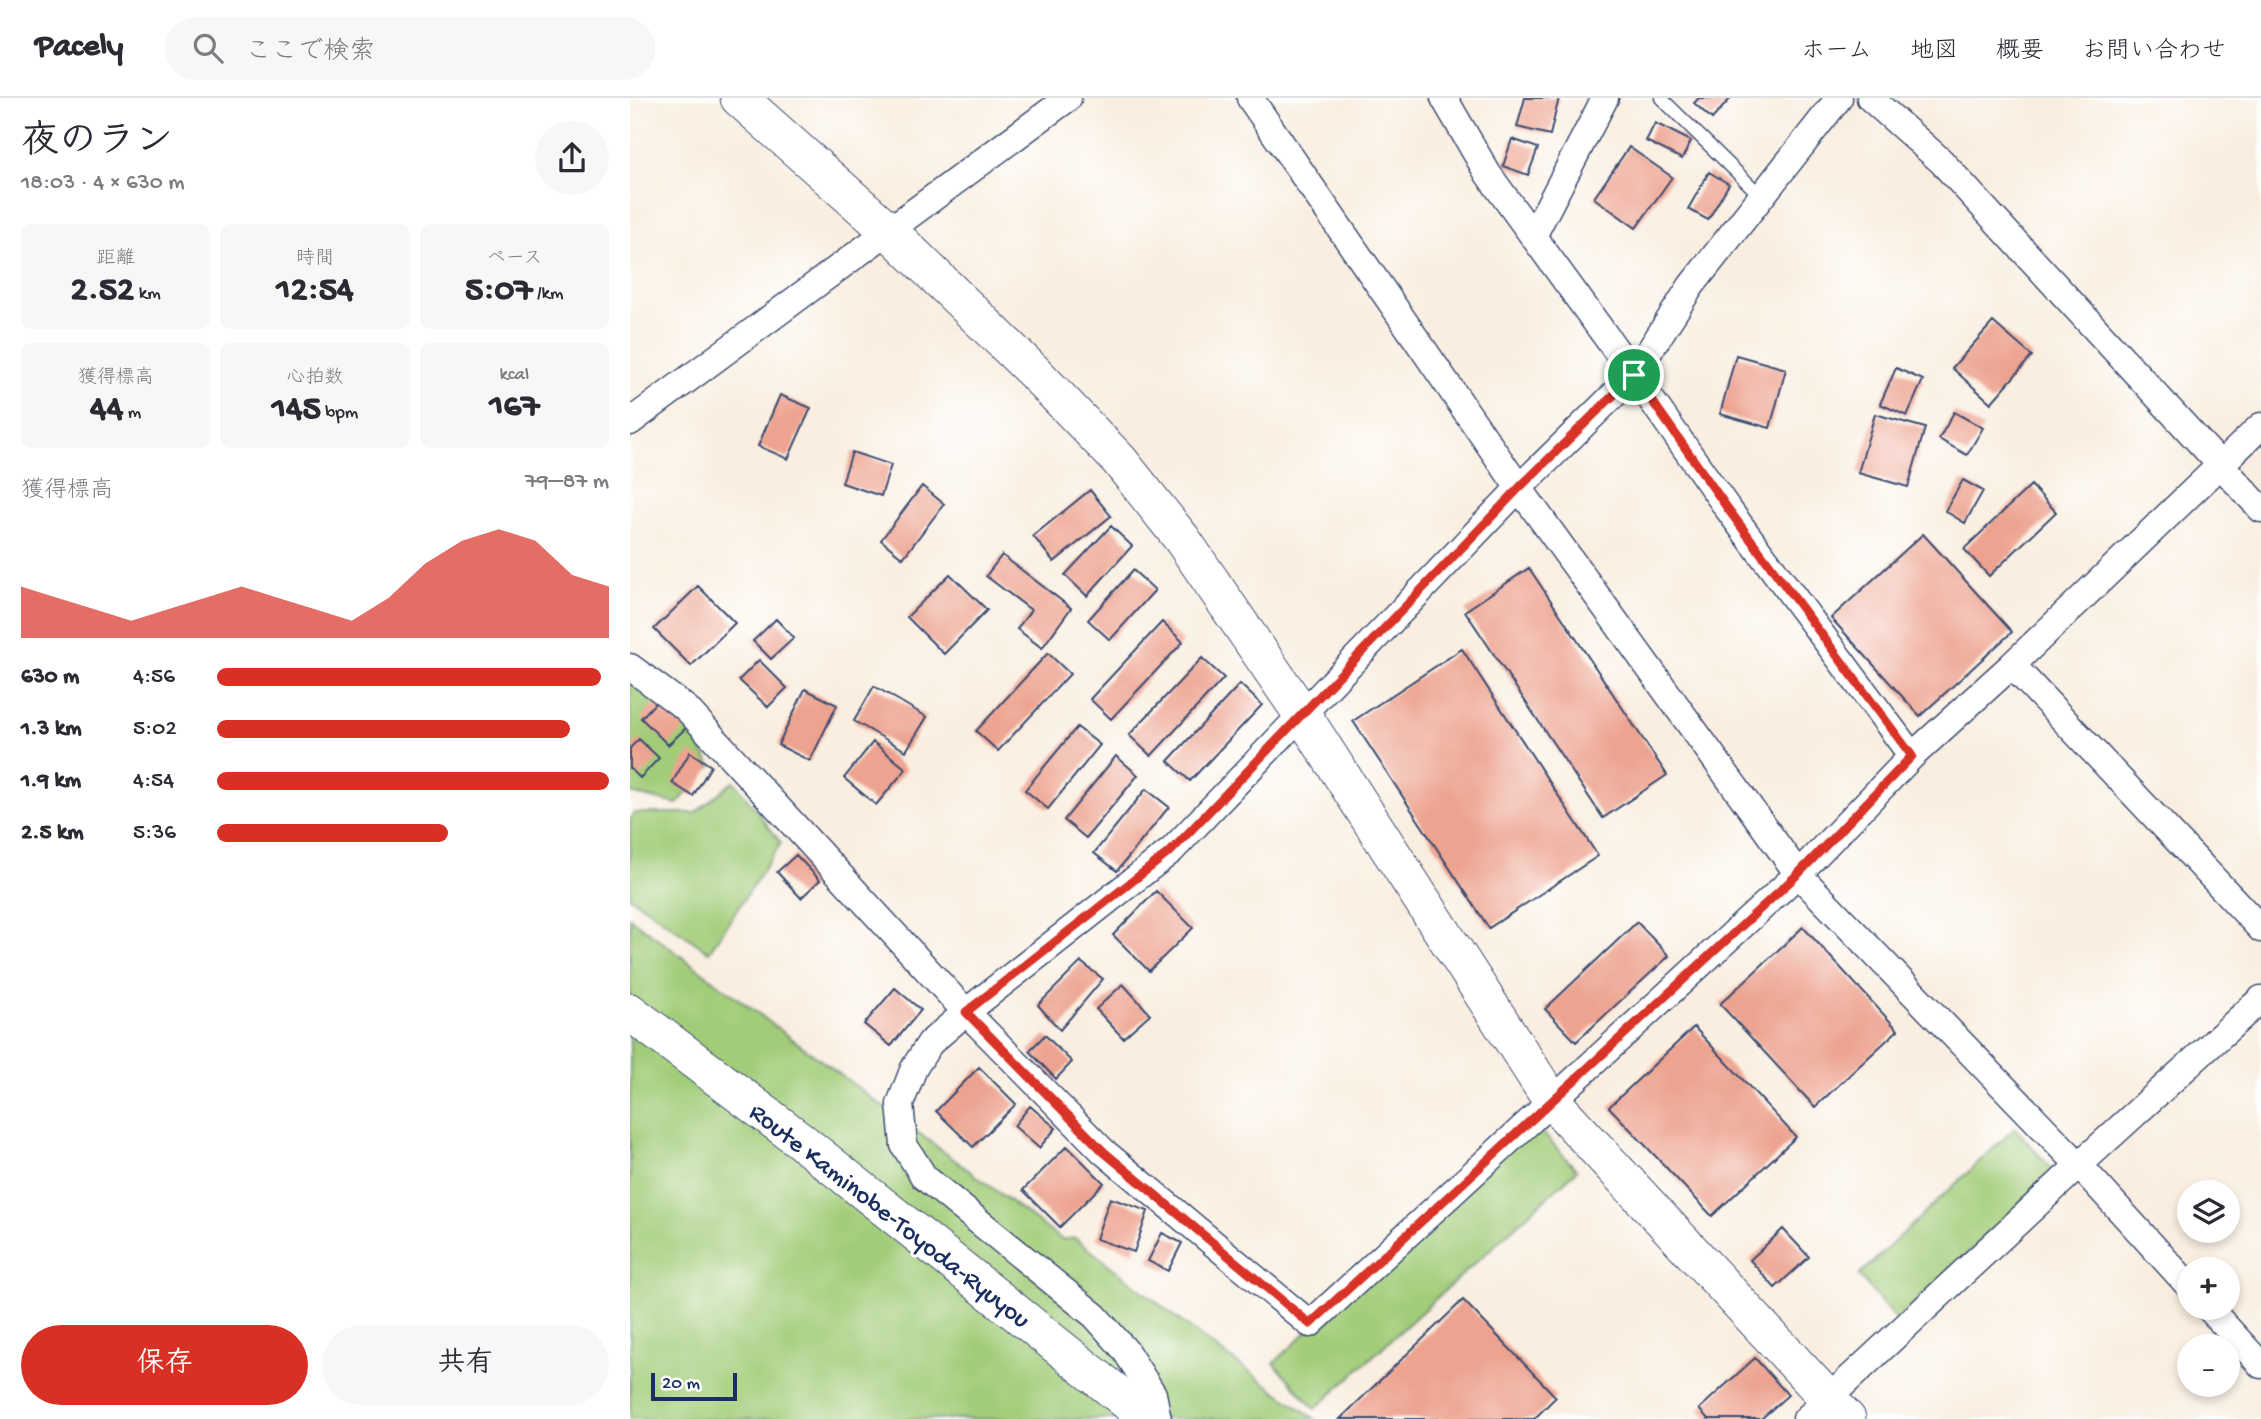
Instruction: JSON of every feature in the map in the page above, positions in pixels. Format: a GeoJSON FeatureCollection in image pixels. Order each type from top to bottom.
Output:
{"type":"FeatureCollection","features":[{"type":"Feature","properties":{"kind":"street"},"geometry":{"type":"LineString","coordinates":[[739,98],[889,231],[1033,371],[1119,460],[1182,539],[1302,714],[1551,1100],[1827,1412],[2079,1165],[2261,999]]}},
{"type":"Feature","properties":{"kind":"street"},"geometry":{"type":"LineString","coordinates":[[634,411],[889,231],[1068,98]]}},
{"type":"Feature","properties":{"kind":"street"},"geometry":{"type":"LineString","coordinates":[[1250,98],[1519,488],[1798,874],[2079,1165],[2177,1273]]}},
{"type":"Feature","properties":{"kind":"street"},"geometry":{"type":"LineString","coordinates":[[1444,98],[1488,174],[1728,509],[1912,756]]}},
{"type":"Feature","properties":{"kind":"street"},"geometry":{"type":"LineString","coordinates":[[1533,236],[1605,98]]}},
{"type":"Feature","properties":{"kind":"street"},"geometry":{"type":"LineString","coordinates":[[1158,1419],[1153,1394],[1125,1350],[1095,1316],[924,1177],[904,1145],[900,1104],[914,1068],[930,1043],[966,1012],[1172,850],[1519,488],[1634,375],[1690,286],[1839,98]]}},
{"type":"Feature","properties":{"kind":"street"},"geometry":{"type":"LineString","coordinates":[[1870,98],[1941,160],[2261,509]]}},
{"type":"Feature","properties":{"kind":"street"},"geometry":{"type":"LineString","coordinates":[[630,667],[687,709],[966,1012],[1104,1152],[1310,1324],[1798,874],[1912,756],[2012,665],[2261,426]]}},
{"type":"Feature","properties":{"kind":"street"},"geometry":{"type":"LineString","coordinates":[[2012,665],[2261,929]]}},
{"type":"Feature","properties":{"kind":"street","name":"Route Kaminobe-Toyoda-Ryuyou"},"geometry":{"type":"LineString","coordinates":[[630,1012],[796,1137],[1149,1419]]}},
{"type":"Feature","properties":{"kind":"street"},"geometry":{"type":"LineString","coordinates":[[2220,1320],[2261,1365]]}},
{"type":"Feature","properties":{"kind":"lane"},"geometry":{"type":"LineString","coordinates":[[1661,98],[1761,196]]}},
{"type":"Feature","properties":{"kind":"green space"},"geometry":{"type":"Polygon","coordinates":[[[630,674],[672,698],[711,766],[677,804],[630,793],[630,674]]]}},
{"type":"Feature","properties":{"kind":"green space"},"geometry":{"type":"Polygon","coordinates":[[[734,781],[781,843],[709,952],[630,897],[630,819],[634,813],[695,813],[734,781]]]}},
{"type":"Feature","properties":{"kind":"green space"},"geometry":{"type":"Polygon","coordinates":[[[630,918],[1062,1240],[1075,1238],[1201,1337],[1315,1419],[630,1419],[630,918]]]}},
{"type":"Feature","properties":{"kind":"green space"},"geometry":{"type":"Polygon","coordinates":[[[1530,1119],[1577,1170],[1315,1409],[1274,1363],[1530,1119]]]}},
{"type":"Feature","properties":{"kind":"green space"},"geometry":{"type":"Polygon","coordinates":[[[2015,1128],[2055,1173],[1896,1320],[1859,1275],[2015,1128]]]}},
{"type":"Feature","properties":{"kind":"building"},"geometry":{"type":"Polygon","coordinates":[[[1525,98],[1559,98],[1550,135],[1517,127],[1525,98]]]}},
{"type":"Feature","properties":{"kind":"building"},"geometry":{"type":"Polygon","coordinates":[[[1699,98],[1731,98],[1712,119],[1694,103],[1699,98]]]}},
{"type":"Feature","properties":{"kind":"building"},"geometry":{"type":"Polygon","coordinates":[[[1655,123],[1691,141],[1682,159],[1646,141],[1655,123]]]}},
{"type":"Feature","properties":{"kind":"building"},"geometry":{"type":"Polygon","coordinates":[[[1512,139],[1538,148],[1528,175],[1503,166],[1512,139]]]}},
{"type":"Feature","properties":{"kind":"building"},"geometry":{"type":"Polygon","coordinates":[[[1629,147],[1672,177],[1636,228],[1594,198],[1629,147]]]}},
{"type":"Feature","properties":{"kind":"building"},"geometry":{"type":"Polygon","coordinates":[[[1709,172],[1729,184],[1708,220],[1688,209],[1709,172]]]}},
{"type":"Feature","properties":{"kind":"building"},"geometry":{"type":"Polygon","coordinates":[[[1993,322],[2032,356],[1991,403],[1952,368],[1993,322]]]}},
{"type":"Feature","properties":{"kind":"building"},"geometry":{"type":"Polygon","coordinates":[[[1736,355],[1786,369],[1770,428],[1720,414],[1736,355]]]}},
{"type":"Feature","properties":{"kind":"building"},"geometry":{"type":"Polygon","coordinates":[[[1896,368],[1923,380],[1907,416],[1880,404],[1896,368]]]}},
{"type":"Feature","properties":{"kind":"building"},"geometry":{"type":"Polygon","coordinates":[[[780,395],[811,408],[788,459],[758,446],[780,395]]]}},
{"type":"Feature","properties":{"kind":"building"},"geometry":{"type":"Polygon","coordinates":[[[1954,412],[1983,428],[1967,455],[1939,439],[1954,412]]]}},
{"type":"Feature","properties":{"kind":"building"},"geometry":{"type":"Polygon","coordinates":[[[1875,414],[1925,428],[1908,487],[1858,473],[1875,414]]]}},
{"type":"Feature","properties":{"kind":"building"},"geometry":{"type":"Polygon","coordinates":[[[852,452],[891,465],[881,496],[842,483],[852,452]]]}},
{"type":"Feature","properties":{"kind":"building"},"geometry":{"type":"Polygon","coordinates":[[[1963,480],[1983,491],[1965,523],[1945,511],[1963,480]]]}},
{"type":"Feature","properties":{"kind":"building"},"geometry":{"type":"Polygon","coordinates":[[[2031,485],[2056,512],[1989,576],[1964,549],[2031,485]]]}},
{"type":"Feature","properties":{"kind":"building"},"geometry":{"type":"Polygon","coordinates":[[[922,486],[944,504],[903,558],[881,540],[922,486]]]}},
{"type":"Feature","properties":{"kind":"building"},"geometry":{"type":"Polygon","coordinates":[[[1090,490],[1111,516],[1054,562],[1033,536],[1090,490]]]}},
{"type":"Feature","properties":{"kind":"building"},"geometry":{"type":"Polygon","coordinates":[[[1111,526],[1132,546],[1087,596],[1065,575],[1111,526]]]}},
{"type":"Feature","properties":{"kind":"building"},"geometry":{"type":"Polygon","coordinates":[[[1923,534],[2012,632],[1920,716],[1831,618],[1923,534]]]}},
{"type":"Feature","properties":{"kind":"building"},"geometry":{"type":"Polygon","coordinates":[[[1002,555],[1071,608],[1042,648],[1017,629],[1031,610],[986,576],[1002,555]]]}},
{"type":"Feature","properties":{"kind":"building"},"geometry":{"type":"Polygon","coordinates":[[[1529,568],[1667,775],[1603,818],[1465,611],[1529,568]]]}},
{"type":"Feature","properties":{"kind":"building"},"geometry":{"type":"Polygon","coordinates":[[[1133,570],[1155,590],[1110,640],[1088,620],[1133,570]]]}},
{"type":"Feature","properties":{"kind":"building"},"geometry":{"type":"Polygon","coordinates":[[[950,574],[987,610],[944,654],[907,617],[950,574]]]}},
{"type":"Feature","properties":{"kind":"building"},"geometry":{"type":"Polygon","coordinates":[[[698,586],[735,623],[691,666],[654,629],[698,586]]]}},
{"type":"Feature","properties":{"kind":"building"},"geometry":{"type":"Polygon","coordinates":[[[776,619],[794,638],[771,659],[753,641],[776,619]]]}},
{"type":"Feature","properties":{"kind":"building"},"geometry":{"type":"Polygon","coordinates":[[[1162,622],[1183,642],[1111,719],[1090,699],[1162,622]]]}},
{"type":"Feature","properties":{"kind":"building"},"geometry":{"type":"Polygon","coordinates":[[[1462,649],[1598,856],[1489,928],[1353,721],[1462,649]]]}},
{"type":"Feature","properties":{"kind":"building"},"geometry":{"type":"Polygon","coordinates":[[[1048,653],[1070,674],[998,751],[976,731],[1048,653]]]}},
{"type":"Feature","properties":{"kind":"building"},"geometry":{"type":"Polygon","coordinates":[[[1202,658],[1224,678],[1151,756],[1129,735],[1202,658]]]}},
{"type":"Feature","properties":{"kind":"building"},"geometry":{"type":"Polygon","coordinates":[[[759,660],[787,688],[768,707],[739,680],[759,660]]]}},
{"type":"Feature","properties":{"kind":"building"},"geometry":{"type":"Polygon","coordinates":[[[1240,684],[1262,705],[1190,781],[1168,761],[1240,684]]]}},
{"type":"Feature","properties":{"kind":"building"},"geometry":{"type":"Polygon","coordinates":[[[874,686],[927,717],[906,751],[854,721],[874,686]]]}},
{"type":"Feature","properties":{"kind":"building"},"geometry":{"type":"Polygon","coordinates":[[[805,689],[837,705],[810,761],[778,745],[805,689]]]}},
{"type":"Feature","properties":{"kind":"building"},"geometry":{"type":"Polygon","coordinates":[[[660,698],[688,726],[668,745],[641,718],[660,698]]]}},
{"type":"Feature","properties":{"kind":"building"},"geometry":{"type":"Polygon","coordinates":[[[1077,727],[1100,745],[1048,809],[1025,790],[1077,727]]]}},
{"type":"Feature","properties":{"kind":"building"},"geometry":{"type":"Polygon","coordinates":[[[639,739],[659,758],[640,778],[630,768],[630,748],[639,739]]]}},
{"type":"Feature","properties":{"kind":"building"},"geometry":{"type":"Polygon","coordinates":[[[873,742],[906,769],[876,805],[844,778],[873,742]]]}},
{"type":"Feature","properties":{"kind":"building"},"geometry":{"type":"Polygon","coordinates":[[[690,752],[711,766],[693,796],[672,783],[690,752]]]}},
{"type":"Feature","properties":{"kind":"building"},"geometry":{"type":"Polygon","coordinates":[[[1116,756],[1138,775],[1086,838],[1064,820],[1116,756]]]}},
{"type":"Feature","properties":{"kind":"building"},"geometry":{"type":"Polygon","coordinates":[[[1146,789],[1169,807],[1117,871],[1094,853],[1146,789]]]}},
{"type":"Feature","properties":{"kind":"building"},"geometry":{"type":"Polygon","coordinates":[[[796,855],[820,880],[801,898],[777,872],[796,855]]]}},
{"type":"Feature","properties":{"kind":"building"},"geometry":{"type":"Polygon","coordinates":[[[1156,891],[1193,928],[1149,971],[1113,935],[1156,891]]]}},
{"type":"Feature","properties":{"kind":"building"},"geometry":{"type":"Polygon","coordinates":[[[1637,922],[1669,956],[1576,1042],[1545,1009],[1637,922]]]}},
{"type":"Feature","properties":{"kind":"building"},"geometry":{"type":"Polygon","coordinates":[[[1803,927],[1898,1030],[1815,1107],[1720,1004],[1803,927]]]}},
{"type":"Feature","properties":{"kind":"building"},"geometry":{"type":"Polygon","coordinates":[[[1081,962],[1103,979],[1060,1030],[1038,1005],[1081,962]]]}},
{"type":"Feature","properties":{"kind":"building"},"geometry":{"type":"Polygon","coordinates":[[[1123,984],[1150,1014],[1123,1038],[1096,1009],[1123,984]]]}},
{"type":"Feature","properties":{"kind":"building"},"geometry":{"type":"Polygon","coordinates":[[[895,988],[921,1010],[891,1046],[864,1024],[895,988]]]}},
{"type":"Feature","properties":{"kind":"building"},"geometry":{"type":"Polygon","coordinates":[[[1694,1027],[1796,1137],[1712,1216],[1609,1107],[1694,1027]]]}},
{"type":"Feature","properties":{"kind":"building"},"geometry":{"type":"Polygon","coordinates":[[[1045,1035],[1072,1062],[1056,1079],[1029,1051],[1045,1035]]]}},
{"type":"Feature","properties":{"kind":"building"},"geometry":{"type":"Polygon","coordinates":[[[979,1067],[1016,1104],[973,1147],[936,1111],[979,1067]]]}},
{"type":"Feature","properties":{"kind":"building"},"geometry":{"type":"Polygon","coordinates":[[[1030,1106],[1056,1128],[1039,1148],[1014,1126],[1030,1106]]]}},
{"type":"Feature","properties":{"kind":"building"},"geometry":{"type":"Polygon","coordinates":[[[1067,1146],[1104,1183],[1060,1227],[1023,1190],[1067,1146]]]}},
{"type":"Feature","properties":{"kind":"building"},"geometry":{"type":"Polygon","coordinates":[[[1110,1198],[1148,1211],[1134,1252],[1096,1239],[1110,1198]]]}},
{"type":"Feature","properties":{"kind":"building"},"geometry":{"type":"Polygon","coordinates":[[[1783,1229],[1809,1257],[1775,1288],[1750,1260],[1783,1229]]]}},
{"type":"Feature","properties":{"kind":"building"},"geometry":{"type":"Polygon","coordinates":[[[1162,1233],[1182,1243],[1168,1271],[1148,1261],[1162,1233]]]}},
{"type":"Feature","properties":{"kind":"building"},"geometry":{"type":"Polygon","coordinates":[[[1463,1300],[1556,1397],[1534,1419],[1340,1419],[1463,1300]]]}},
{"type":"Feature","properties":{"kind":"building"},"geometry":{"type":"Polygon","coordinates":[[[1755,1358],[1788,1395],[1761,1419],[1708,1419],[1699,1409],[1755,1358]]]}},
{"type":"Feature","properties":{"kind":"route"},"geometry":{"type":"LineString","coordinates":[[1634,375],[1728,509],[1912,756],[1798,874],[1310,1324],[1104,1152],[966,1012],[1172,850],[1519,488],[1634,375]]}}]}
